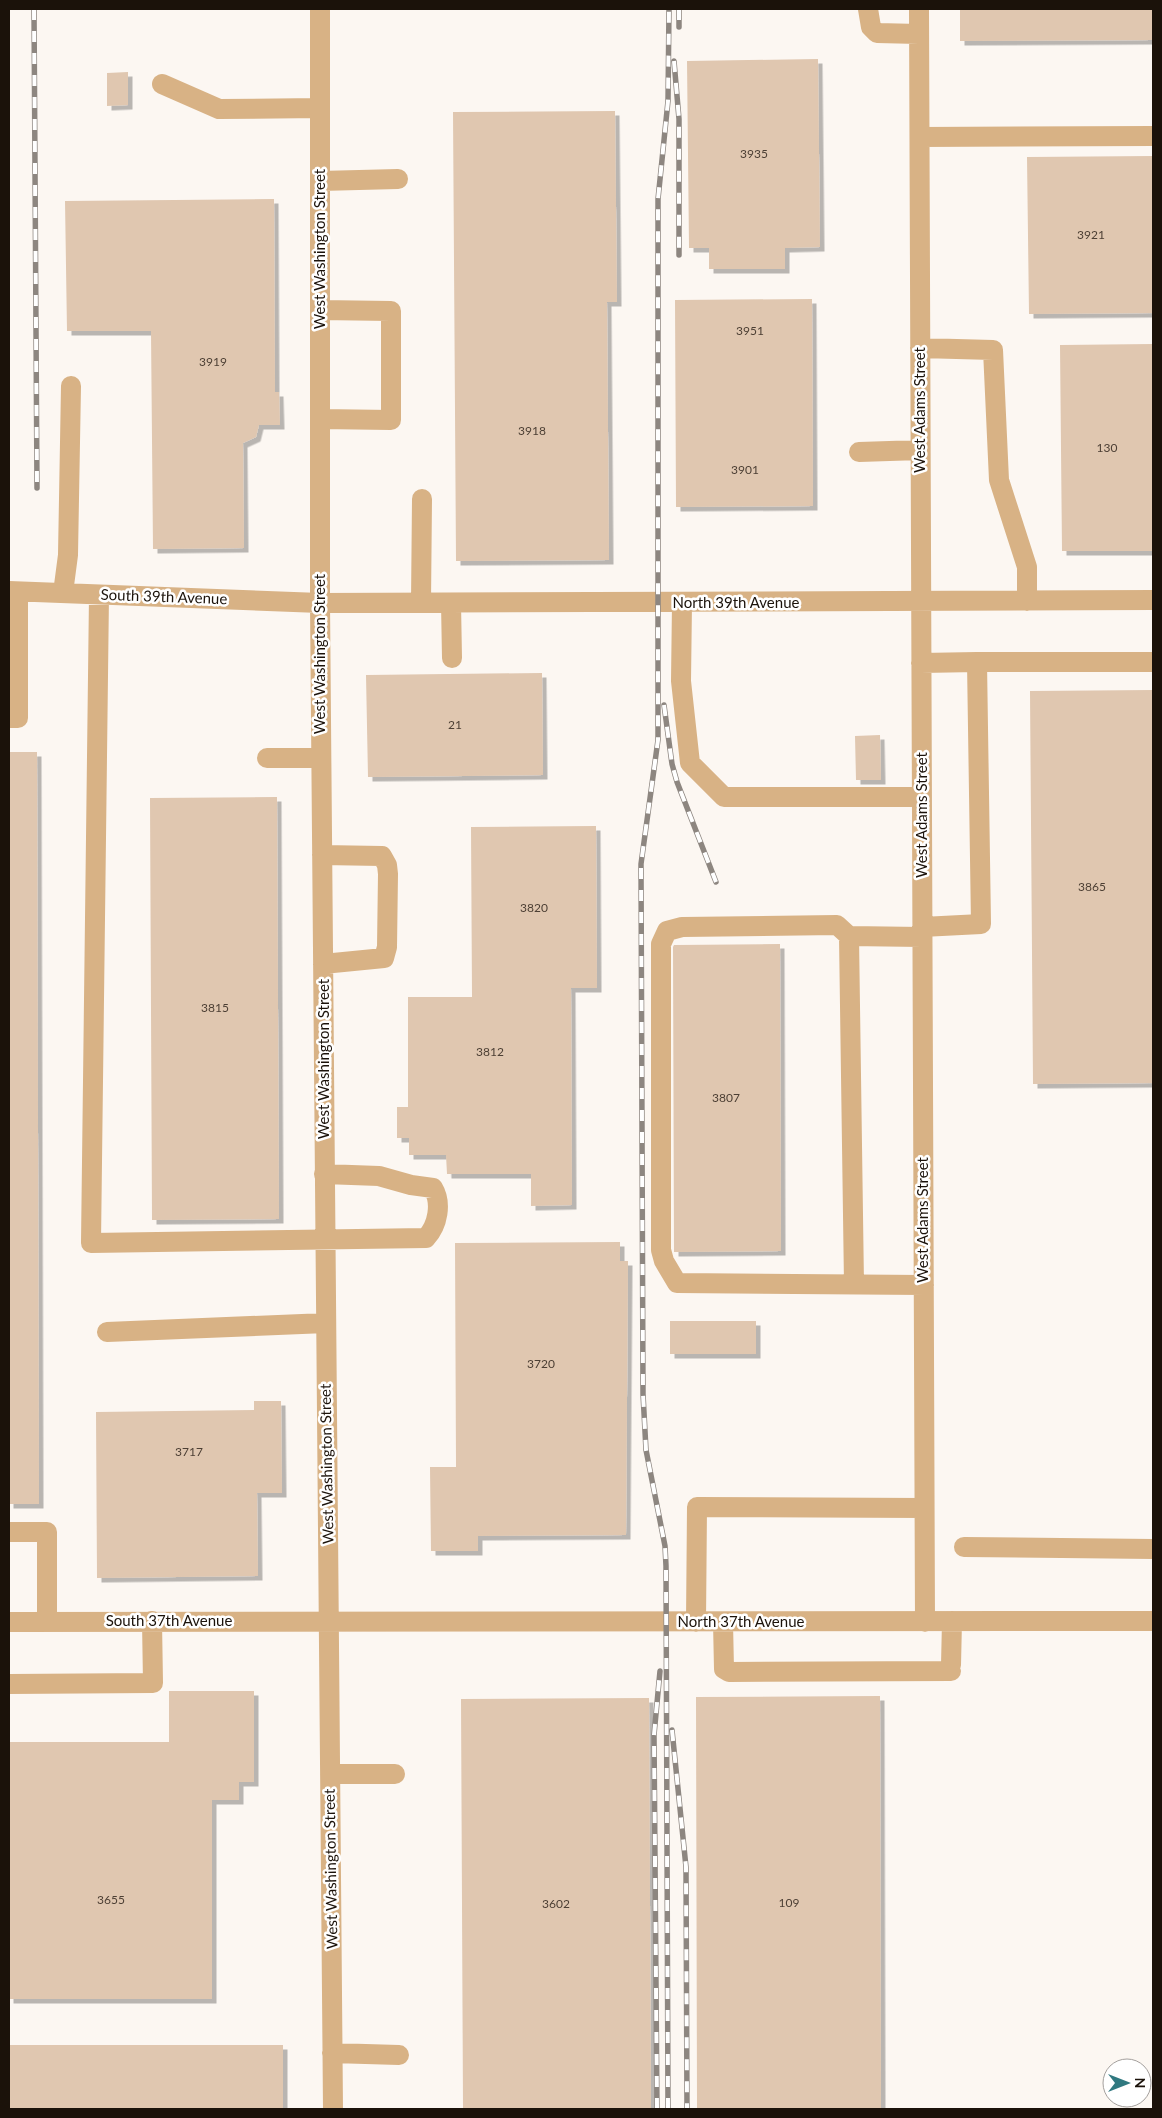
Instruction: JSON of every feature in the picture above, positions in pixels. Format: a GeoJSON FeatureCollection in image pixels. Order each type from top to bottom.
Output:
{"type":"FeatureCollection","features":[{"type":"Feature","properties":{"kind":"street","name":"West Washington Street"},"geometry":{"type":"LineString","coordinates":[[320,9],[320,603],[333,2109]]}},
{"type":"Feature","properties":{"kind":"street"},"geometry":{"type":"LineString","coordinates":[[868,9],[871,27],[877,33],[919,34]]}},
{"type":"Feature","properties":{"kind":"street","name":"West Adams Street"},"geometry":{"type":"LineString","coordinates":[[919,9],[925,1622]]}},
{"type":"Feature","properties":{"kind":"street"},"geometry":{"type":"LineString","coordinates":[[162,84],[219,109],[320,108]]}},
{"type":"Feature","properties":{"kind":"street"},"geometry":{"type":"LineString","coordinates":[[920,137],[1153,136]]}},
{"type":"Feature","properties":{"kind":"street"},"geometry":{"type":"LineString","coordinates":[[320,180],[398,179]]}},
{"type":"Feature","properties":{"kind":"street"},"geometry":{"type":"LineString","coordinates":[[320,310],[391,311],[391,420],[320,419]]}},
{"type":"Feature","properties":{"kind":"street"},"geometry":{"type":"LineString","coordinates":[[920,348],[993,350],[999,480],[1027,567],[1027,601]]}},
{"type":"Feature","properties":{"kind":"street"},"geometry":{"type":"LineString","coordinates":[[63,593],[68,555],[70,386]]}},
{"type":"Feature","properties":{"kind":"street"},"geometry":{"type":"LineString","coordinates":[[859,452],[920,450]]}},
{"type":"Feature","properties":{"kind":"street"},"geometry":{"type":"LineString","coordinates":[[421,603],[422,499]]}},
{"type":"Feature","properties":{"kind":"street"},"geometry":{"type":"LineString","coordinates":[[9,718],[18,718],[14,591]]}},
{"type":"Feature","properties":{"kind":"street","name":"South 39th Avenue"},"geometry":{"type":"LineString","coordinates":[[14,591],[320,603]]}},
{"type":"Feature","properties":{"kind":"street"},"geometry":{"type":"LineString","coordinates":[[99,595],[90,1243],[426,1238],[433,1231],[437,1219],[436,1194],[433,1188],[411,1186],[379,1176],[324,1174]]}},
{"type":"Feature","properties":{"kind":"street","name":"North 39th Avenue"},"geometry":{"type":"LineString","coordinates":[[320,603],[1153,600]]}},
{"type":"Feature","properties":{"kind":"street"},"geometry":{"type":"LineString","coordinates":[[451,603],[452,658]]}},
{"type":"Feature","properties":{"kind":"street"},"geometry":{"type":"LineString","coordinates":[[682,603],[681,681],[690,763],[724,797],[922,798]]}},
{"type":"Feature","properties":{"kind":"street"},"geometry":{"type":"LineString","coordinates":[[924,1285],[677,1283],[664,1261],[662,1250],[662,944],[663,937],[667,931],[682,926],[837,925],[849,936],[922,932],[981,924],[977,662]]}},
{"type":"Feature","properties":{"kind":"street"},"geometry":{"type":"LineString","coordinates":[[921,663],[1153,662]]}},
{"type":"Feature","properties":{"kind":"street"},"geometry":{"type":"LineString","coordinates":[[267,758],[321,758]]}},
{"type":"Feature","properties":{"kind":"street"},"geometry":{"type":"LineString","coordinates":[[322,855],[382,856],[387,865],[388,874],[387,947],[384,958],[323,964]]}},
{"type":"Feature","properties":{"kind":"street"},"geometry":{"type":"LineString","coordinates":[[849,936],[854,1284]]}},
{"type":"Feature","properties":{"kind":"street"},"geometry":{"type":"LineString","coordinates":[[107,1332],[326,1323]]}},
{"type":"Feature","properties":{"kind":"street"},"geometry":{"type":"LineString","coordinates":[[696,1622],[697,1507],[924,1508]]}},
{"type":"Feature","properties":{"kind":"street"},"geometry":{"type":"LineString","coordinates":[[9,1532],[47,1532],[47,1622]]}},
{"type":"Feature","properties":{"kind":"street"},"geometry":{"type":"LineString","coordinates":[[964,1547],[1153,1549]]}},
{"type":"Feature","properties":{"kind":"street"},"geometry":{"type":"LineString","coordinates":[[9,1684],[153,1683],[152,1621]]}},
{"type":"Feature","properties":{"kind":"street","name":"South 37th Avenue"},"geometry":{"type":"LineString","coordinates":[[9,1622],[328,1621]]}},
{"type":"Feature","properties":{"kind":"street","name":"North 37th Avenue"},"geometry":{"type":"LineString","coordinates":[[328,1621],[1153,1621]]}},
{"type":"Feature","properties":{"kind":"street"},"geometry":{"type":"LineString","coordinates":[[723,1622],[724,1669],[729,1672],[952,1668],[952,1621]]}},
{"type":"Feature","properties":{"kind":"street"},"geometry":{"type":"LineString","coordinates":[[330,1774],[395,1774]]}},
{"type":"Feature","properties":{"kind":"street"},"geometry":{"type":"LineString","coordinates":[[332,2053],[398,2055]]}},
{"type":"Feature","properties":{"kind":"building"},"geometry":{"type":"Polygon","coordinates":[[[960,9],[1153,9],[1153,40],[960,41],[960,9]]]}},
{"type":"Feature","properties":{"kind":"building"},"geometry":{"type":"Polygon","coordinates":[[[818,59],[820,247],[785,248],[785,269],[709,269],[709,248],[689,248],[687,61],[818,59]]]}},
{"type":"Feature","properties":{"kind":"building"},"geometry":{"type":"Polygon","coordinates":[[[128,72],[128,105],[107,106],[107,73],[128,72]]]}},
{"type":"Feature","properties":{"kind":"building"},"geometry":{"type":"Polygon","coordinates":[[[615,111],[617,302],[607,302],[609,560],[456,561],[453,112],[615,111]]]}},
{"type":"Feature","properties":{"kind":"building"},"geometry":{"type":"Polygon","coordinates":[[[1153,156],[1153,313],[1029,314],[1027,157],[1153,156]]]}},
{"type":"Feature","properties":{"kind":"building"},"geometry":{"type":"Polygon","coordinates":[[[274,199],[275,392],[279,392],[280,425],[259,425],[256,437],[243,443],[244,548],[153,549],[151,331],[67,331],[65,201],[274,199]]]}},
{"type":"Feature","properties":{"kind":"building"},"geometry":{"type":"Polygon","coordinates":[[[812,299],[813,506],[676,507],[675,300],[812,299]]]}},
{"type":"Feature","properties":{"kind":"building"},"geometry":{"type":"Polygon","coordinates":[[[1153,344],[1153,551],[1062,551],[1060,345],[1153,344]]]}},
{"type":"Feature","properties":{"kind":"building"},"geometry":{"type":"Polygon","coordinates":[[[542,673],[543,775],[368,777],[366,675],[542,673]]]}},
{"type":"Feature","properties":{"kind":"building"},"geometry":{"type":"Polygon","coordinates":[[[1153,690],[1153,1083],[1033,1084],[1030,691],[1153,690]]]}},
{"type":"Feature","properties":{"kind":"building"},"geometry":{"type":"Polygon","coordinates":[[[880,735],[881,780],[856,780],[855,736],[880,735]]]}},
{"type":"Feature","properties":{"kind":"building"},"geometry":{"type":"Polygon","coordinates":[[[9,752],[37,752],[39,1504],[9,1504],[9,752]]]}},
{"type":"Feature","properties":{"kind":"building"},"geometry":{"type":"Polygon","coordinates":[[[277,797],[279,1219],[152,1220],[150,798],[277,797]]]}},
{"type":"Feature","properties":{"kind":"building"},"geometry":{"type":"Polygon","coordinates":[[[596,826],[597,988],[571,988],[572,1205],[531,1206],[531,1174],[447,1174],[446,1155],[409,1155],[409,1138],[397,1138],[397,1107],[408,1107],[408,997],[472,997],[471,827],[596,826]]]}},
{"type":"Feature","properties":{"kind":"building"},"geometry":{"type":"Polygon","coordinates":[[[780,944],[781,1251],[674,1252],[673,947],[674,945],[780,944]]]}},
{"type":"Feature","properties":{"kind":"building"},"geometry":{"type":"Polygon","coordinates":[[[620,1242],[620,1261],[628,1261],[626,1535],[478,1536],[478,1551],[431,1551],[430,1467],[456,1467],[455,1243],[620,1242]]]}},
{"type":"Feature","properties":{"kind":"building"},"geometry":{"type":"Polygon","coordinates":[[[670,1321],[756,1321],[756,1354],[670,1354],[670,1321]]]}},
{"type":"Feature","properties":{"kind":"building"},"geometry":{"type":"Polygon","coordinates":[[[254,1401],[281,1401],[282,1493],[257,1493],[258,1576],[97,1578],[96,1412],[254,1410],[254,1401]]]}},
{"type":"Feature","properties":{"kind":"building"},"geometry":{"type":"Polygon","coordinates":[[[169,1691],[254,1691],[254,1782],[239,1782],[239,1800],[212,1800],[212,1999],[9,1999],[9,1742],[169,1742],[169,1691]]]}},
{"type":"Feature","properties":{"kind":"building"},"geometry":{"type":"Polygon","coordinates":[[[880,1696],[881,2109],[697,2109],[696,1697],[880,1696]]]}},
{"type":"Feature","properties":{"kind":"building"},"geometry":{"type":"Polygon","coordinates":[[[649,1698],[651,2109],[463,2109],[461,1699],[649,1698]]]}},
{"type":"Feature","properties":{"kind":"building"},"geometry":{"type":"Polygon","coordinates":[[[9,2045],[283,2045],[283,2109],[9,2109],[9,2045]]]}},
{"type":"Feature","properties":{"kind":"railway"},"geometry":{"type":"LineString","coordinates":[[34,9],[37,488]]}},
{"type":"Feature","properties":{"kind":"railway"},"geometry":{"type":"LineString","coordinates":[[668,2109],[666,1566],[665,1546],[646,1450],[643,1394],[641,864],[658,740],[658,199],[668,101],[669,9]]}},
{"type":"Feature","properties":{"kind":"railway"},"geometry":{"type":"LineString","coordinates":[[679,9],[679,27]]}},
{"type":"Feature","properties":{"kind":"railway"},"geometry":{"type":"LineString","coordinates":[[674,61],[679,119],[679,255]]}},
{"type":"Feature","properties":{"kind":"railway"},"geometry":{"type":"LineString","coordinates":[[664,705],[672,764],[677,782],[716,882]]}},
{"type":"Feature","properties":{"kind":"railway"},"geometry":{"type":"LineString","coordinates":[[657,2109],[654,1735],[660,1671]]}},
{"type":"Feature","properties":{"kind":"railway"},"geometry":{"type":"LineString","coordinates":[[672,1730],[686,1867],[687,2109]]}}]}
